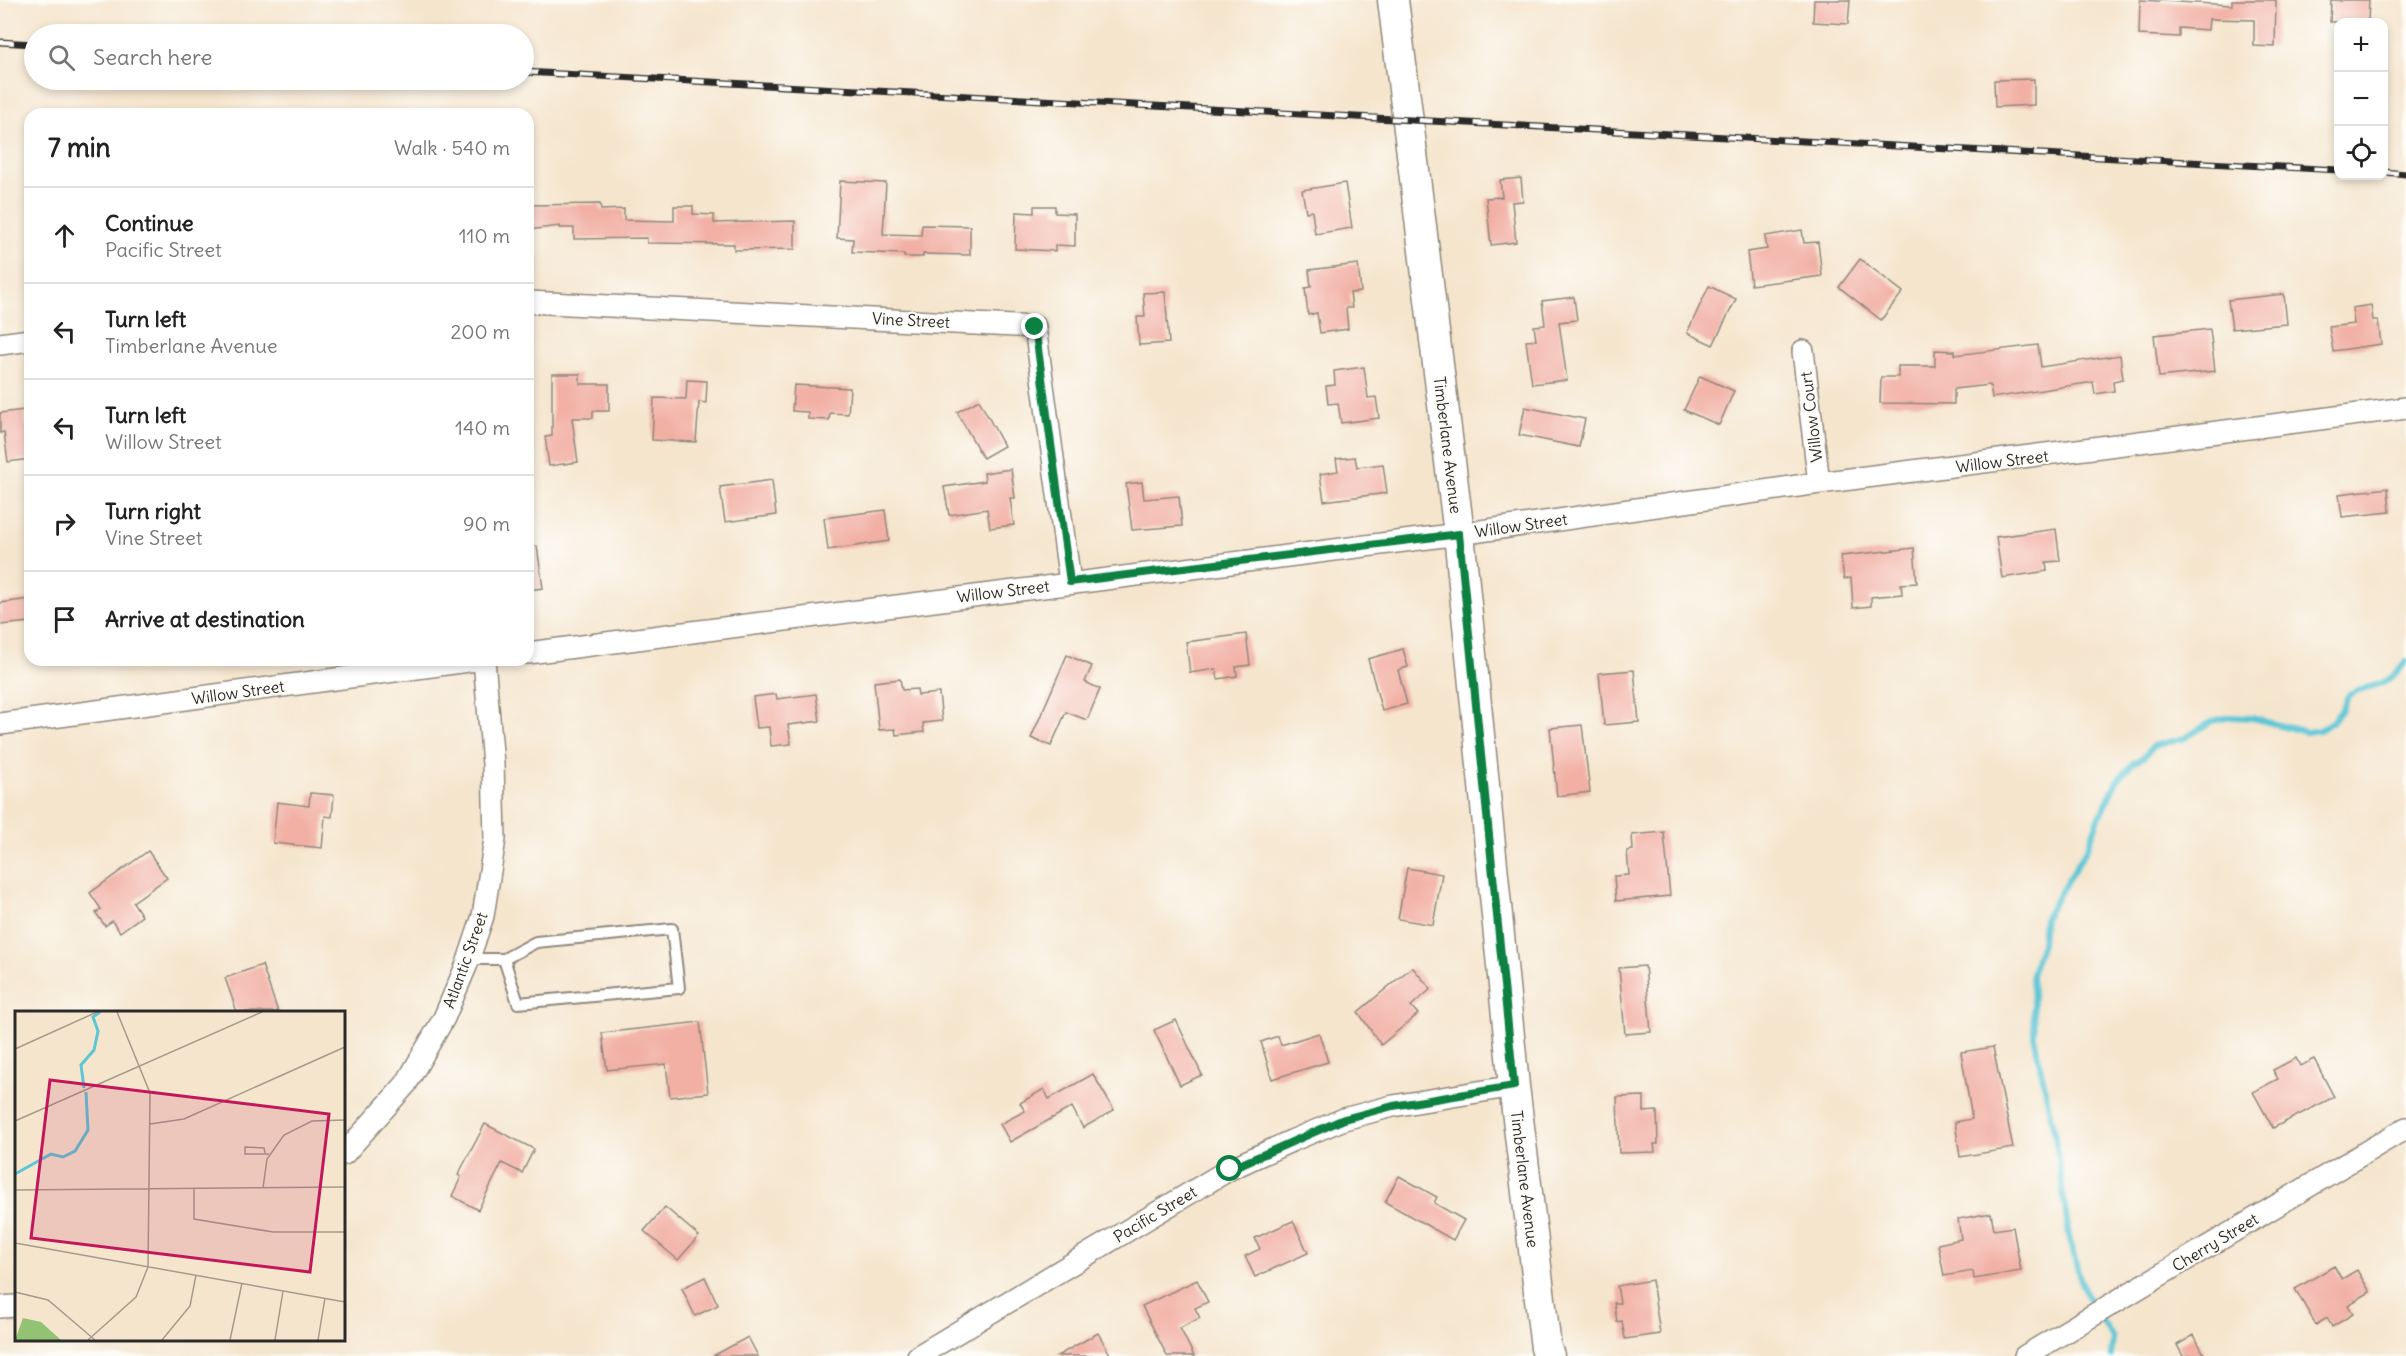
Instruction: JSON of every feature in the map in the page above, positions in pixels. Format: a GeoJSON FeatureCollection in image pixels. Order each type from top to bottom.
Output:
{"type":"FeatureCollection","features":[{"type":"Feature","properties":{"kind":"street","name":"Timberlane Avenue"},"geometry":{"type":"LineString","coordinates":[[1393,0],[1459,534],[1514,1086],[1549,1356]]}},
{"type":"Feature","properties":{"kind":"street","name":"Vine Street"},"geometry":{"type":"LineString","coordinates":[[534,302],[1035,327],[1070,582]]}},
{"type":"Feature","properties":{"kind":"street"},"geometry":{"type":"LineString","coordinates":[[0,344],[24,341]]}},
{"type":"Feature","properties":{"kind":"street","name":"Willow Court"},"geometry":{"type":"LineString","coordinates":[[1803,351],[1819,483]]}},
{"type":"Feature","properties":{"kind":"street","name":"Willow Street"},"geometry":{"type":"LineString","coordinates":[[534,652],[1459,534],[1819,483],[2406,408]]}},
{"type":"Feature","properties":{"kind":"street","name":"Willow Street"},"geometry":{"type":"LineString","coordinates":[[0,724],[431,666]]}},
{"type":"Feature","properties":{"kind":"street","name":"Atlantic Street"},"geometry":{"type":"LineString","coordinates":[[345,1153],[406,1084],[444,1018],[469,959],[483,916],[495,839],[493,764],[485,666]]}},
{"type":"Feature","properties":{"kind":"street","name":"Pacific Street"},"geometry":{"type":"LineString","coordinates":[[918,1356],[1230,1169],[1291,1141],[1344,1119],[1393,1106],[1514,1086]]}},
{"type":"Feature","properties":{"kind":"street","name":"Cherry Street"},"geometry":{"type":"LineString","coordinates":[[2025,1356],[2406,1128]]}},
{"type":"Feature","properties":{"kind":"street"},"geometry":{"type":"LineString","coordinates":[[0,1307],[15,1306]]}},
{"type":"Feature","properties":{"kind":"lane"},"geometry":{"type":"LineString","coordinates":[[469,959],[504,959],[536,942],[672,929],[679,988],[518,1004],[504,959]]}},
{"type":"Feature","properties":{"kind":"building"},"geometry":{"type":"Polygon","coordinates":[[[1814,0],[1850,0],[1848,24],[1813,22],[1814,0]]]}},
{"type":"Feature","properties":{"kind":"building"},"geometry":{"type":"Polygon","coordinates":[[[2140,0],[2232,5],[2232,0],[2276,0],[2275,47],[2254,46],[2254,20],[2209,19],[2208,30],[2179,28],[2179,37],[2139,35],[2140,0]]]}},
{"type":"Feature","properties":{"kind":"building"},"geometry":{"type":"Polygon","coordinates":[[[2331,0],[2369,0],[2368,18],[2334,18],[2334,22],[2330,22],[2331,0]]]}},
{"type":"Feature","properties":{"kind":"building"},"geometry":{"type":"Polygon","coordinates":[[[2034,79],[2034,105],[1995,107],[1994,80],[2034,79]]]}},
{"type":"Feature","properties":{"kind":"building"},"geometry":{"type":"Polygon","coordinates":[[[1521,178],[1523,201],[1512,202],[1516,242],[1491,245],[1486,198],[1502,197],[1500,180],[1521,178]]]}},
{"type":"Feature","properties":{"kind":"building"},"geometry":{"type":"Polygon","coordinates":[[[840,181],[886,183],[883,234],[921,235],[922,225],[970,226],[970,255],[923,254],[923,257],[904,257],[904,254],[852,252],[853,239],[837,238],[840,181]]]}},
{"type":"Feature","properties":{"kind":"building"},"geometry":{"type":"Polygon","coordinates":[[[1345,183],[1352,228],[1315,234],[1312,211],[1306,212],[1302,190],[1345,183]]]}},
{"type":"Feature","properties":{"kind":"building"},"geometry":{"type":"Polygon","coordinates":[[[600,204],[601,210],[624,209],[624,220],[674,221],[674,206],[693,206],[693,214],[714,215],[714,223],[795,221],[795,249],[734,250],[734,244],[647,243],[647,238],[574,239],[574,228],[560,228],[560,226],[534,229],[534,205],[600,204]]]}},
{"type":"Feature","properties":{"kind":"building"},"geometry":{"type":"Polygon","coordinates":[[[1034,206],[1055,206],[1055,213],[1075,214],[1075,246],[1055,245],[1055,251],[1015,249],[1016,212],[1034,213],[1034,206]]]}},
{"type":"Feature","properties":{"kind":"building"},"geometry":{"type":"Polygon","coordinates":[[[1802,230],[1804,243],[1818,242],[1822,276],[1751,285],[1747,252],[1767,249],[1765,236],[1802,230]]]}},
{"type":"Feature","properties":{"kind":"building"},"geometry":{"type":"Polygon","coordinates":[[[1860,259],[1903,292],[1881,320],[1839,287],[1860,259]]]}},
{"type":"Feature","properties":{"kind":"building"},"geometry":{"type":"Polygon","coordinates":[[[1358,264],[1361,292],[1350,293],[1352,308],[1346,308],[1348,329],[1320,333],[1317,313],[1308,315],[1305,288],[1311,287],[1309,270],[1358,264]]]}},
{"type":"Feature","properties":{"kind":"building"},"geometry":{"type":"Polygon","coordinates":[[[1709,286],[1736,299],[1713,345],[1687,333],[1709,286]]]}},
{"type":"Feature","properties":{"kind":"building"},"geometry":{"type":"Polygon","coordinates":[[[1165,292],[1169,343],[1139,345],[1137,317],[1145,317],[1143,293],[1165,292]]]}},
{"type":"Feature","properties":{"kind":"building"},"geometry":{"type":"Polygon","coordinates":[[[2284,294],[2287,324],[2232,329],[2228,300],[2284,294]]]}},
{"type":"Feature","properties":{"kind":"building"},"geometry":{"type":"Polygon","coordinates":[[[1574,297],[1577,320],[1559,322],[1567,380],[1532,384],[1526,341],[1536,340],[1534,326],[1545,325],[1542,301],[1574,297]]]}},
{"type":"Feature","properties":{"kind":"building"},"geometry":{"type":"Polygon","coordinates":[[[2371,305],[2373,320],[2378,320],[2381,344],[2333,351],[2329,327],[2354,324],[2352,308],[2371,305]]]}},
{"type":"Feature","properties":{"kind":"building"},"geometry":{"type":"Polygon","coordinates":[[[2210,329],[2215,371],[2159,377],[2154,335],[2210,329]]]}},
{"type":"Feature","properties":{"kind":"building"},"geometry":{"type":"Polygon","coordinates":[[[2038,345],[2041,367],[2120,355],[2123,379],[2113,381],[2114,391],[2095,394],[2093,382],[1992,398],[1990,385],[1954,389],[1954,404],[1880,403],[1881,377],[1898,377],[1898,366],[1935,366],[1935,350],[1955,351],[1955,355],[2038,345]]]}},
{"type":"Feature","properties":{"kind":"building"},"geometry":{"type":"Polygon","coordinates":[[[1364,367],[1368,398],[1376,397],[1379,418],[1341,423],[1338,403],[1328,404],[1326,386],[1335,385],[1334,371],[1364,367]]]}},
{"type":"Feature","properties":{"kind":"building"},"geometry":{"type":"Polygon","coordinates":[[[552,374],[580,374],[580,384],[609,384],[609,411],[593,411],[593,418],[572,418],[578,462],[549,466],[545,437],[552,436],[552,374]]]}},
{"type":"Feature","properties":{"kind":"building"},"geometry":{"type":"Polygon","coordinates":[[[1700,376],[1734,391],[1719,425],[1684,410],[1700,376]]]}},
{"type":"Feature","properties":{"kind":"building"},"geometry":{"type":"Polygon","coordinates":[[[687,380],[707,381],[706,403],[699,402],[696,442],[652,440],[654,398],[686,399],[687,380]]]}},
{"type":"Feature","properties":{"kind":"building"},"geometry":{"type":"Polygon","coordinates":[[[794,385],[850,388],[848,414],[830,413],[829,420],[808,419],[808,412],[792,411],[794,385]]]}},
{"type":"Feature","properties":{"kind":"building"},"geometry":{"type":"Polygon","coordinates":[[[979,400],[1004,446],[983,458],[957,412],[979,400]]]}},
{"type":"Feature","properties":{"kind":"building"},"geometry":{"type":"Polygon","coordinates":[[[1525,407],[1585,419],[1579,447],[1519,435],[1525,407]]]}},
{"type":"Feature","properties":{"kind":"building"},"geometry":{"type":"Polygon","coordinates":[[[24,410],[24,460],[8,462],[4,432],[0,433],[0,413],[24,410]]]}},
{"type":"Feature","properties":{"kind":"building"},"geometry":{"type":"Polygon","coordinates":[[[1355,457],[1357,467],[1383,464],[1387,493],[1324,501],[1320,474],[1338,471],[1336,459],[1355,457]]]}},
{"type":"Feature","properties":{"kind":"building"},"geometry":{"type":"Polygon","coordinates":[[[1011,469],[1015,498],[1010,498],[1014,525],[990,528],[987,509],[949,515],[944,487],[985,481],[984,473],[1011,469]]]}},
{"type":"Feature","properties":{"kind":"building"},"geometry":{"type":"Polygon","coordinates":[[[772,480],[776,515],[725,522],[720,487],[772,480]]]}},
{"type":"Feature","properties":{"kind":"building"},"geometry":{"type":"Polygon","coordinates":[[[1142,482],[1144,499],[1179,496],[1182,526],[1132,530],[1126,484],[1142,482]]]}},
{"type":"Feature","properties":{"kind":"building"},"geometry":{"type":"Polygon","coordinates":[[[2388,488],[2390,512],[2342,517],[2339,494],[2388,488]]]}},
{"type":"Feature","properties":{"kind":"building"},"geometry":{"type":"Polygon","coordinates":[[[885,510],[889,541],[828,550],[824,518],[885,510]]]}},
{"type":"Feature","properties":{"kind":"building"},"geometry":{"type":"Polygon","coordinates":[[[2056,529],[2060,561],[2046,562],[2047,571],[2002,578],[1996,537],[2056,529]]]}},
{"type":"Feature","properties":{"kind":"building"},"geometry":{"type":"Polygon","coordinates":[[[534,546],[537,546],[543,588],[534,589],[534,546]]]}},
{"type":"Feature","properties":{"kind":"building"},"geometry":{"type":"Polygon","coordinates":[[[1914,548],[1917,583],[1901,584],[1902,594],[1871,597],[1871,606],[1853,608],[1851,578],[1844,579],[1841,556],[1914,548]]]}},
{"type":"Feature","properties":{"kind":"building"},"geometry":{"type":"Polygon","coordinates":[[[24,600],[24,623],[0,625],[0,603],[24,600]]]}},
{"type":"Feature","properties":{"kind":"building"},"geometry":{"type":"Polygon","coordinates":[[[1246,634],[1250,665],[1236,667],[1237,676],[1218,679],[1216,669],[1190,673],[1186,642],[1246,634]]]}},
{"type":"Feature","properties":{"kind":"building"},"geometry":{"type":"Polygon","coordinates":[[[1403,649],[1408,667],[1398,670],[1407,704],[1382,711],[1368,659],[1403,649]]]}},
{"type":"Feature","properties":{"kind":"building"},"geometry":{"type":"Polygon","coordinates":[[[1067,655],[1092,666],[1085,682],[1100,689],[1087,720],[1066,712],[1051,746],[1031,738],[1067,655]]]}},
{"type":"Feature","properties":{"kind":"building"},"geometry":{"type":"Polygon","coordinates":[[[1634,670],[1639,722],[1604,725],[1599,673],[1634,670]]]}},
{"type":"Feature","properties":{"kind":"building"},"geometry":{"type":"Polygon","coordinates":[[[900,679],[902,690],[917,689],[918,695],[939,693],[942,721],[923,723],[924,732],[896,735],[895,729],[879,730],[874,682],[900,679]]]}},
{"type":"Feature","properties":{"kind":"building"},"geometry":{"type":"Polygon","coordinates":[[[776,694],[777,699],[816,694],[820,721],[788,725],[791,744],[771,746],[769,727],[757,728],[753,697],[776,694]]]}},
{"type":"Feature","properties":{"kind":"building"},"geometry":{"type":"Polygon","coordinates":[[[1582,725],[1590,792],[1557,796],[1550,728],[1582,725]]]}},
{"type":"Feature","properties":{"kind":"building"},"geometry":{"type":"Polygon","coordinates":[[[310,793],[334,795],[332,817],[325,816],[322,848],[273,843],[277,802],[309,806],[310,793]]]}},
{"type":"Feature","properties":{"kind":"building"},"geometry":{"type":"Polygon","coordinates":[[[1664,832],[1670,896],[1616,901],[1614,876],[1629,875],[1627,851],[1633,850],[1632,835],[1664,832]]]}},
{"type":"Feature","properties":{"kind":"building"},"geometry":{"type":"Polygon","coordinates":[[[148,851],[167,878],[133,902],[142,916],[120,932],[112,921],[105,926],[96,913],[101,909],[90,893],[148,851]]]}},
{"type":"Feature","properties":{"kind":"building"},"geometry":{"type":"Polygon","coordinates":[[[1407,868],[1442,874],[1433,925],[1398,919],[1407,868]]]}},
{"type":"Feature","properties":{"kind":"building"},"geometry":{"type":"Polygon","coordinates":[[[262,965],[278,1011],[237,1011],[225,978],[262,965]]]}},
{"type":"Feature","properties":{"kind":"building"},"geometry":{"type":"Polygon","coordinates":[[[1645,966],[1651,1032],[1625,1034],[1619,968],[1645,966]]]}},
{"type":"Feature","properties":{"kind":"building"},"geometry":{"type":"Polygon","coordinates":[[[1412,967],[1431,989],[1411,1006],[1418,1014],[1381,1045],[1358,1012],[1412,967]]]}},
{"type":"Feature","properties":{"kind":"building"},"geometry":{"type":"Polygon","coordinates":[[[1176,1020],[1202,1075],[1180,1085],[1154,1030],[1176,1020]]]}},
{"type":"Feature","properties":{"kind":"building"},"geometry":{"type":"Polygon","coordinates":[[[700,1022],[708,1093],[670,1097],[666,1064],[607,1070],[602,1033],[700,1022]]]}},
{"type":"Feature","properties":{"kind":"building"},"geometry":{"type":"Polygon","coordinates":[[[1319,1033],[1328,1062],[1272,1079],[1261,1042],[1278,1036],[1281,1045],[1319,1033]]]}},
{"type":"Feature","properties":{"kind":"building"},"geometry":{"type":"Polygon","coordinates":[[[1993,1047],[2013,1148],[1960,1157],[1955,1122],[1972,1119],[1961,1052],[1993,1047]]]}},
{"type":"Feature","properties":{"kind":"building"},"geometry":{"type":"Polygon","coordinates":[[[2296,1058],[2300,1066],[2314,1059],[2334,1097],[2273,1128],[2253,1092],[2278,1079],[2273,1070],[2296,1058]]]}},
{"type":"Feature","properties":{"kind":"building"},"geometry":{"type":"Polygon","coordinates":[[[1093,1074],[1114,1110],[1083,1128],[1072,1107],[1010,1142],[1000,1124],[1025,1111],[1020,1103],[1044,1089],[1049,1099],[1093,1074]]]}},
{"type":"Feature","properties":{"kind":"building"},"geometry":{"type":"Polygon","coordinates":[[[1644,1096],[1644,1112],[1657,1111],[1658,1144],[1654,1144],[1655,1152],[1619,1153],[1617,1097],[1644,1096]]]}},
{"type":"Feature","properties":{"kind":"building"},"geometry":{"type":"Polygon","coordinates":[[[485,1124],[534,1149],[522,1173],[502,1163],[478,1210],[452,1196],[461,1177],[458,1175],[485,1124]]]}},
{"type":"Feature","properties":{"kind":"building"},"geometry":{"type":"Polygon","coordinates":[[[1399,1176],[1437,1197],[1434,1203],[1464,1220],[1453,1240],[1385,1202],[1399,1176]]]}},
{"type":"Feature","properties":{"kind":"building"},"geometry":{"type":"Polygon","coordinates":[[[665,1207],[699,1236],[678,1260],[644,1231],[665,1207]]]}},
{"type":"Feature","properties":{"kind":"building"},"geometry":{"type":"Polygon","coordinates":[[[1991,1213],[1994,1230],[2013,1227],[2021,1271],[1974,1279],[1973,1271],[1944,1276],[1938,1244],[1961,1239],[1958,1219],[1991,1213]]]}},
{"type":"Feature","properties":{"kind":"building"},"geometry":{"type":"Polygon","coordinates":[[[1293,1221],[1308,1253],[1255,1277],[1245,1256],[1260,1249],[1255,1238],[1293,1221]]]}},
{"type":"Feature","properties":{"kind":"building"},"geometry":{"type":"Polygon","coordinates":[[[2334,1266],[2342,1279],[2357,1270],[2370,1292],[2348,1305],[2353,1314],[2332,1327],[2327,1318],[2316,1325],[2295,1289],[2334,1266]]]}},
{"type":"Feature","properties":{"kind":"building"},"geometry":{"type":"Polygon","coordinates":[[[705,1277],[718,1305],[695,1316],[682,1288],[705,1277]]]}},
{"type":"Feature","properties":{"kind":"building"},"geometry":{"type":"Polygon","coordinates":[[[1197,1280],[1208,1302],[1195,1308],[1200,1318],[1180,1328],[1194,1356],[1167,1356],[1142,1306],[1197,1280]]]}},
{"type":"Feature","properties":{"kind":"building"},"geometry":{"type":"Polygon","coordinates":[[[1652,1280],[1660,1334],[1625,1339],[1622,1321],[1617,1322],[1614,1303],[1620,1303],[1617,1286],[1652,1280]]]}},
{"type":"Feature","properties":{"kind":"building"},"geometry":{"type":"Polygon","coordinates":[[[1098,1333],[1111,1356],[1057,1356],[1098,1333]]]}},
{"type":"Feature","properties":{"kind":"building"},"geometry":{"type":"Polygon","coordinates":[[[2194,1335],[2205,1356],[2183,1356],[2177,1345],[2194,1335]]]}},
{"type":"Feature","properties":{"kind":"building"},"geometry":{"type":"Polygon","coordinates":[[[748,1337],[758,1356],[713,1356],[748,1337]]]}},
{"type":"Feature","properties":{"kind":"waterway"},"geometry":{"type":"LineString","coordinates":[[2111,1356],[2113,1338],[2088,1298],[2078,1272],[2069,1236],[2056,1142],[2034,1036],[2032,972],[2042,944],[2044,919],[2088,847],[2117,781],[2153,746],[2185,738],[2212,721],[2230,717],[2252,718],[2306,732],[2320,730],[2332,722],[2341,711],[2348,696],[2358,690],[2380,684],[2393,676],[2406,662]]}},
{"type":"Feature","properties":{"kind":"railway"},"geometry":{"type":"LineString","coordinates":[[0,42],[24,43]]}},
{"type":"Feature","properties":{"kind":"railway"},"geometry":{"type":"LineString","coordinates":[[534,73],[2334,170]]}},
{"type":"Feature","properties":{"kind":"railway"},"geometry":{"type":"LineString","coordinates":[[2388,172],[2406,174]]}},
{"type":"Feature","properties":{"kind":"route"},"geometry":{"type":"LineString","coordinates":[[1035,327],[1070,582],[1459,534],[1514,1086],[1393,1106],[1344,1119],[1230,1169]]}}]}
